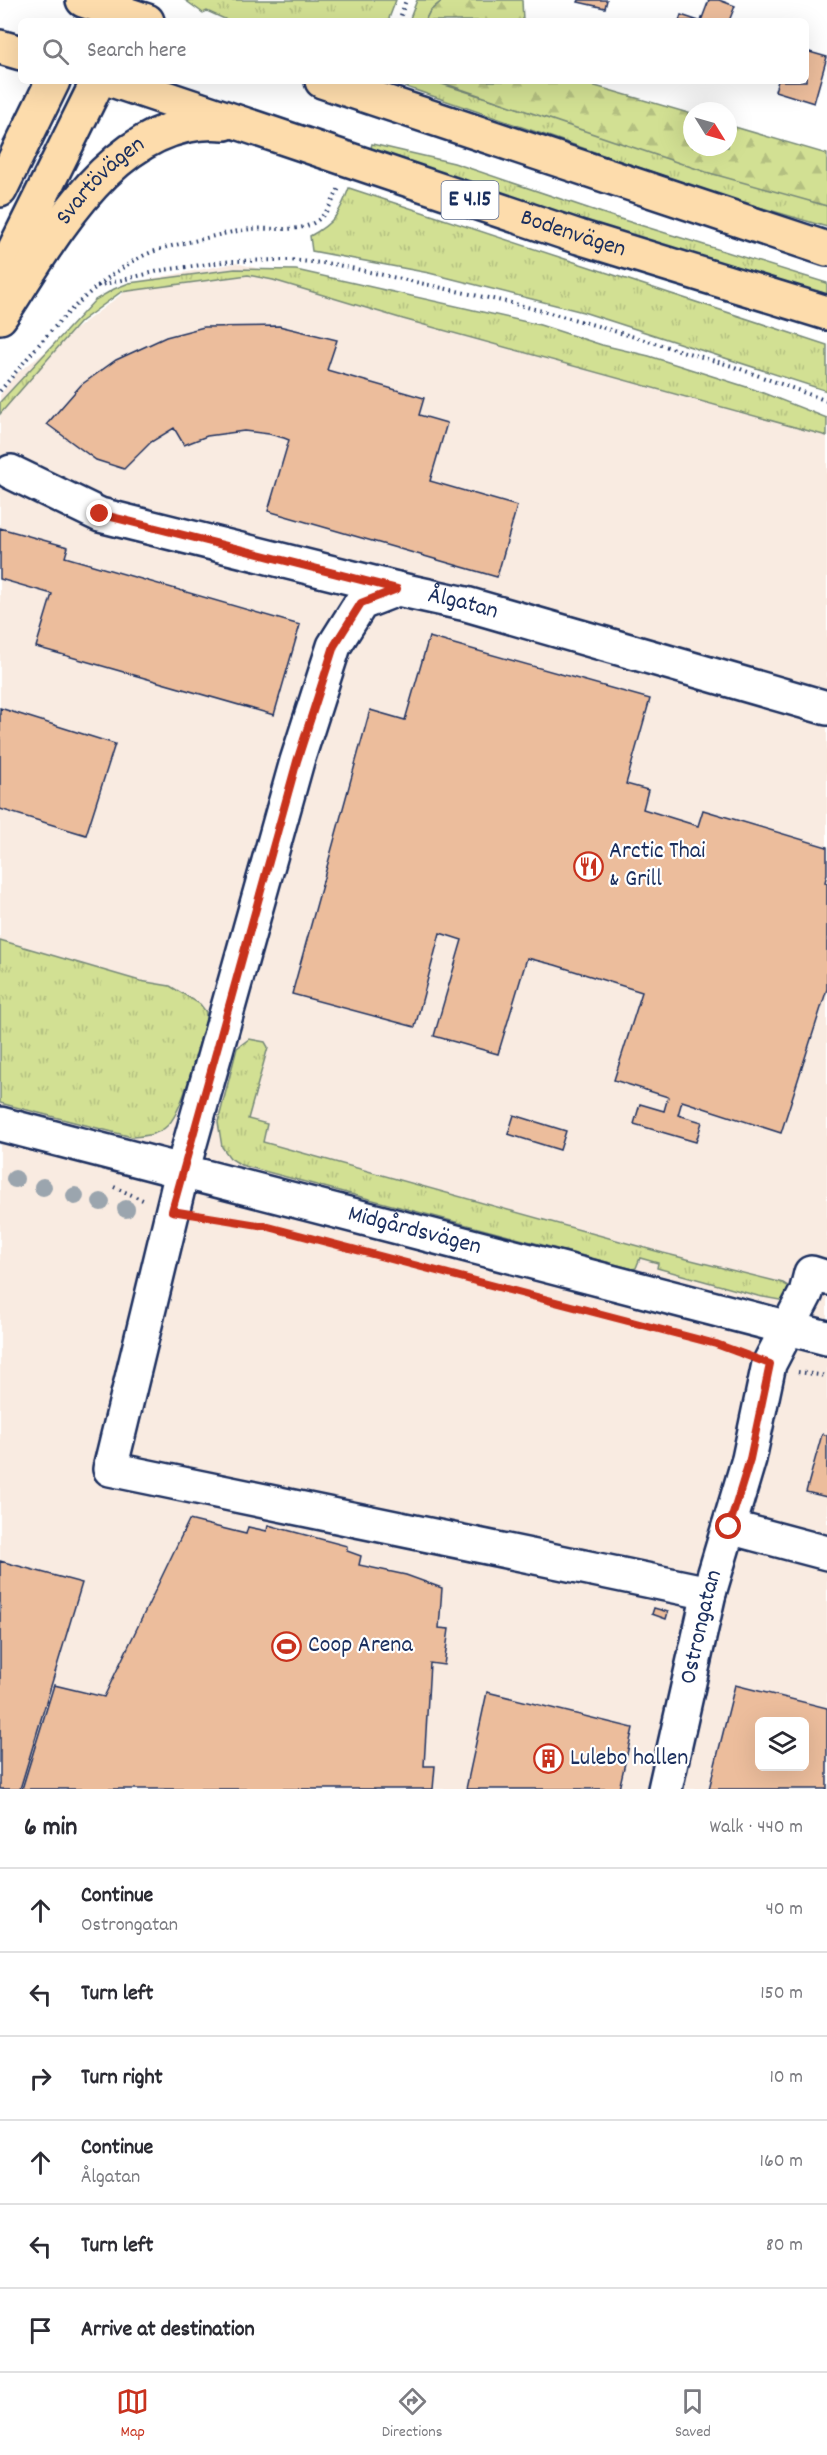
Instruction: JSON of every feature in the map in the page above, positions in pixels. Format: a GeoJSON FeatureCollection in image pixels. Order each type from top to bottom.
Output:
{"type":"FeatureCollection","features":[{"type":"Feature","properties":{"kind":"main road"},"geometry":{"type":"LineString","coordinates":[[91,6],[137,14]]}},
{"type":"Feature","properties":{"kind":"main road"},"geometry":{"type":"LineString","coordinates":[[0,47],[18,52]]}},
{"type":"Feature","properties":{"kind":"main road"},"geometry":{"type":"LineString","coordinates":[[0,190],[51,84]]}},
{"type":"Feature","properties":{"kind":"main road","name":"Svartövägen"},"geometry":{"type":"LineString","coordinates":[[0,279],[97,84]]}},
{"type":"Feature","properties":{"kind":"main road","name":"Bodenvägen"},"geometry":{"type":"LineString","coordinates":[[124,84],[579,237],[827,314]]}},
{"type":"Feature","properties":{"kind":"main road"},"geometry":{"type":"LineString","coordinates":[[331,84],[827,249]]}},
{"type":"Feature","properties":{"kind":"main road","name":"Svartövägen"},"geometry":{"type":"LineString","coordinates":[[0,317],[70,212],[93,184],[147,139],[184,126],[212,122],[250,125]]}},
{"type":"Feature","properties":{"kind":"street"},"geometry":{"type":"LineString","coordinates":[[11,471],[100,514],[397,589]]}},
{"type":"Feature","properties":{"kind":"street","name":"Ålgatan"},"geometry":{"type":"LineString","coordinates":[[709,1593],[110,1469],[182,1172],[297,761],[334,646],[361,603],[397,589],[466,604],[827,708]]}},
{"type":"Feature","properties":{"kind":"street","name":"Midgårdsvägen"},"geometry":{"type":"LineString","coordinates":[[0,1124],[827,1338]]}},
{"type":"Feature","properties":{"kind":"street","name":"Ostrongatan"},"geometry":{"type":"LineString","coordinates":[[665,1789],[709,1593],[750,1459],[770,1364],[806,1293],[811,1273],[827,1278]]}},
{"type":"Feature","properties":{"kind":"street"},"geometry":{"type":"LineString","coordinates":[[729,1527],[827,1553]]}},
{"type":"Feature","properties":{"kind":"path"},"geometry":{"type":"LineString","coordinates":[[400,18],[406,0]]}},
{"type":"Feature","properties":{"kind":"path"},"geometry":{"type":"LineString","coordinates":[[0,391],[55,326],[97,286],[138,258],[165,248],[251,229],[290,228],[312,223],[327,211],[340,184]]}},
{"type":"Feature","properties":{"kind":"path"},"geometry":{"type":"LineString","coordinates":[[97,286],[163,270],[232,261],[289,260],[333,264],[578,320],[732,366],[827,401]]}},
{"type":"Feature","properties":{"kind":"path"},"geometry":{"type":"LineString","coordinates":[[111,1186],[131,1193],[155,1207],[265,1226],[312,1238]]}},
{"type":"Feature","properties":{"kind":"path"},"geometry":{"type":"LineString","coordinates":[[428,1268],[716,1344],[792,1371],[827,1376]]}},
{"type":"Feature","properties":{"kind":"shaded area"},"geometry":{"type":"Polygon","coordinates":[[[236,263],[453,315],[827,428],[827,1789],[0,1789],[0,395],[16,374],[139,281],[236,263]]]}},
{"type":"Feature","properties":{"kind":"green space"},"geometry":{"type":"Polygon","coordinates":[[[185,0],[396,0],[389,18],[222,18],[207,11],[203,13],[185,0]]]}},
{"type":"Feature","properties":{"kind":"green space"},"geometry":{"type":"Polygon","coordinates":[[[417,0],[443,0],[430,11],[426,18],[410,18],[417,0]]]}},
{"type":"Feature","properties":{"kind":"green space"},"geometry":{"type":"Polygon","coordinates":[[[443,0],[522,0],[523,18],[426,18],[430,11],[443,0]]]}},
{"type":"Feature","properties":{"kind":"green space"},"geometry":{"type":"Polygon","coordinates":[[[398,84],[442,84],[827,206],[827,227],[722,196],[398,84]]]}},
{"type":"Feature","properties":{"kind":"green space"},"geometry":{"type":"Polygon","coordinates":[[[446,84],[588,84],[683,111],[683,156],[737,156],[737,128],[827,154],[827,206],[706,172],[446,84]]]}},
{"type":"Feature","properties":{"kind":"green space"},"geometry":{"type":"Polygon","coordinates":[[[372,144],[454,163],[617,218],[827,283],[827,297],[638,240],[370,151],[372,144]]]}},
{"type":"Feature","properties":{"kind":"green space"},"geometry":{"type":"Polygon","coordinates":[[[349,188],[827,345],[827,391],[583,312],[429,273],[312,251],[310,236],[331,222],[349,188]]]}},
{"type":"Feature","properties":{"kind":"green space"},"geometry":{"type":"Polygon","coordinates":[[[235,269],[296,270],[540,325],[753,389],[827,418],[827,436],[403,319],[273,280],[248,275],[121,292],[80,322],[0,414],[0,402],[95,300],[129,283],[235,269]]]}},
{"type":"Feature","properties":{"kind":"green space"},"geometry":{"type":"Polygon","coordinates":[[[0,940],[140,981],[170,986],[200,1004],[206,1012],[206,1021],[185,1092],[167,1126],[155,1133],[132,1137],[0,1103],[0,940]]]}},
{"type":"Feature","properties":{"kind":"green space"},"geometry":{"type":"Polygon","coordinates":[[[249,1039],[265,1042],[268,1047],[248,1119],[267,1124],[263,1142],[663,1253],[783,1283],[791,1288],[785,1301],[758,1296],[657,1268],[658,1263],[640,1258],[636,1268],[633,1269],[241,1165],[230,1158],[222,1147],[218,1122],[237,1048],[249,1039]]]}},
{"type":"Feature","properties":{"kind":"building"},"geometry":{"type":"Polygon","coordinates":[[[579,0],[607,0],[605,8],[578,2],[579,0]]]}},
{"type":"Feature","properties":{"kind":"building"},"geometry":{"type":"Polygon","coordinates":[[[709,0],[719,0],[735,6],[730,18],[702,18],[709,0]]]}},
{"type":"Feature","properties":{"kind":"building"},"geometry":{"type":"Polygon","coordinates":[[[809,52],[827,57],[814,103],[775,91],[777,84],[809,84],[809,52]]]}},
{"type":"Feature","properties":{"kind":"building"},"geometry":{"type":"Polygon","coordinates":[[[279,326],[337,340],[327,370],[424,398],[419,415],[447,423],[430,481],[517,506],[497,577],[268,511],[289,440],[284,438],[244,431],[207,436],[184,445],[174,428],[151,442],[124,469],[96,460],[47,424],[81,385],[116,360],[166,337],[204,327],[279,326]]]}},
{"type":"Feature","properties":{"kind":"building"},"geometry":{"type":"Polygon","coordinates":[[[0,528],[68,547],[65,557],[300,625],[274,715],[36,647],[52,594],[0,579],[0,528]]]}},
{"type":"Feature","properties":{"kind":"building"},"geometry":{"type":"Polygon","coordinates":[[[429,637],[650,699],[626,784],[648,790],[643,809],[698,826],[703,810],[827,847],[825,882],[827,883],[827,989],[781,1133],[682,1101],[678,1115],[702,1122],[696,1142],[634,1124],[640,1104],[664,1111],[668,1097],[614,1080],[642,992],[555,965],[527,958],[498,1054],[434,1036],[462,940],[440,933],[415,1027],[292,994],[370,710],[405,720],[429,637]]]}},
{"type":"Feature","properties":{"kind":"building"},"geometry":{"type":"Polygon","coordinates":[[[0,708],[115,744],[86,835],[0,809],[0,708]]]}},
{"type":"Feature","properties":{"kind":"building"},"geometry":{"type":"Polygon","coordinates":[[[514,1115],[566,1131],[560,1150],[508,1134],[514,1115]]]}},
{"type":"Feature","properties":{"kind":"building"},"geometry":{"type":"Polygon","coordinates":[[[822,1434],[827,1435],[827,1497],[806,1492],[822,1434]]]}},
{"type":"Feature","properties":{"kind":"building","name":"Coop Arena"},"geometry":{"type":"Polygon","coordinates":[[[189,1520],[246,1534],[248,1527],[267,1531],[268,1525],[347,1546],[347,1551],[361,1556],[359,1565],[406,1575],[442,1588],[439,1628],[449,1629],[444,1665],[430,1663],[424,1766],[435,1766],[433,1789],[22,1789],[54,1685],[104,1697],[189,1520]]]}},
{"type":"Feature","properties":{"kind":"building"},"geometry":{"type":"Polygon","coordinates":[[[0,1561],[82,1583],[20,1789],[0,1789],[0,1561]]]}},
{"type":"Feature","properties":{"kind":"building"},"geometry":{"type":"Polygon","coordinates":[[[654,1608],[668,1612],[666,1619],[652,1614],[654,1608]]]}},
{"type":"Feature","properties":{"kind":"building"},"geometry":{"type":"Polygon","coordinates":[[[735,1685],[827,1708],[827,1789],[709,1789],[735,1685]]]}},
{"type":"Feature","properties":{"kind":"building","name":"Lulebo hallen"},"geometry":{"type":"Polygon","coordinates":[[[487,1692],[633,1728],[619,1789],[466,1789],[487,1692]]]}},
{"type":"Feature","properties":{"kind":"place","name":"Arctic Thai & Grill"},"geometry":{"type":"Point","coordinates":[588,866]}},
{"type":"Feature","properties":{"kind":"place","name":"Coop Arena"},"geometry":{"type":"Point","coordinates":[287,1646]}},
{"type":"Feature","properties":{"kind":"place","name":"Lulebo hallen"},"geometry":{"type":"Point","coordinates":[549,1759]}},
{"type":"Feature","properties":{"kind":"route"},"geometry":{"type":"LineString","coordinates":[[100,514],[397,589],[361,603],[334,646],[297,761],[172,1211],[265,1226],[716,1344],[770,1364],[750,1459],[729,1527]]}}]}
